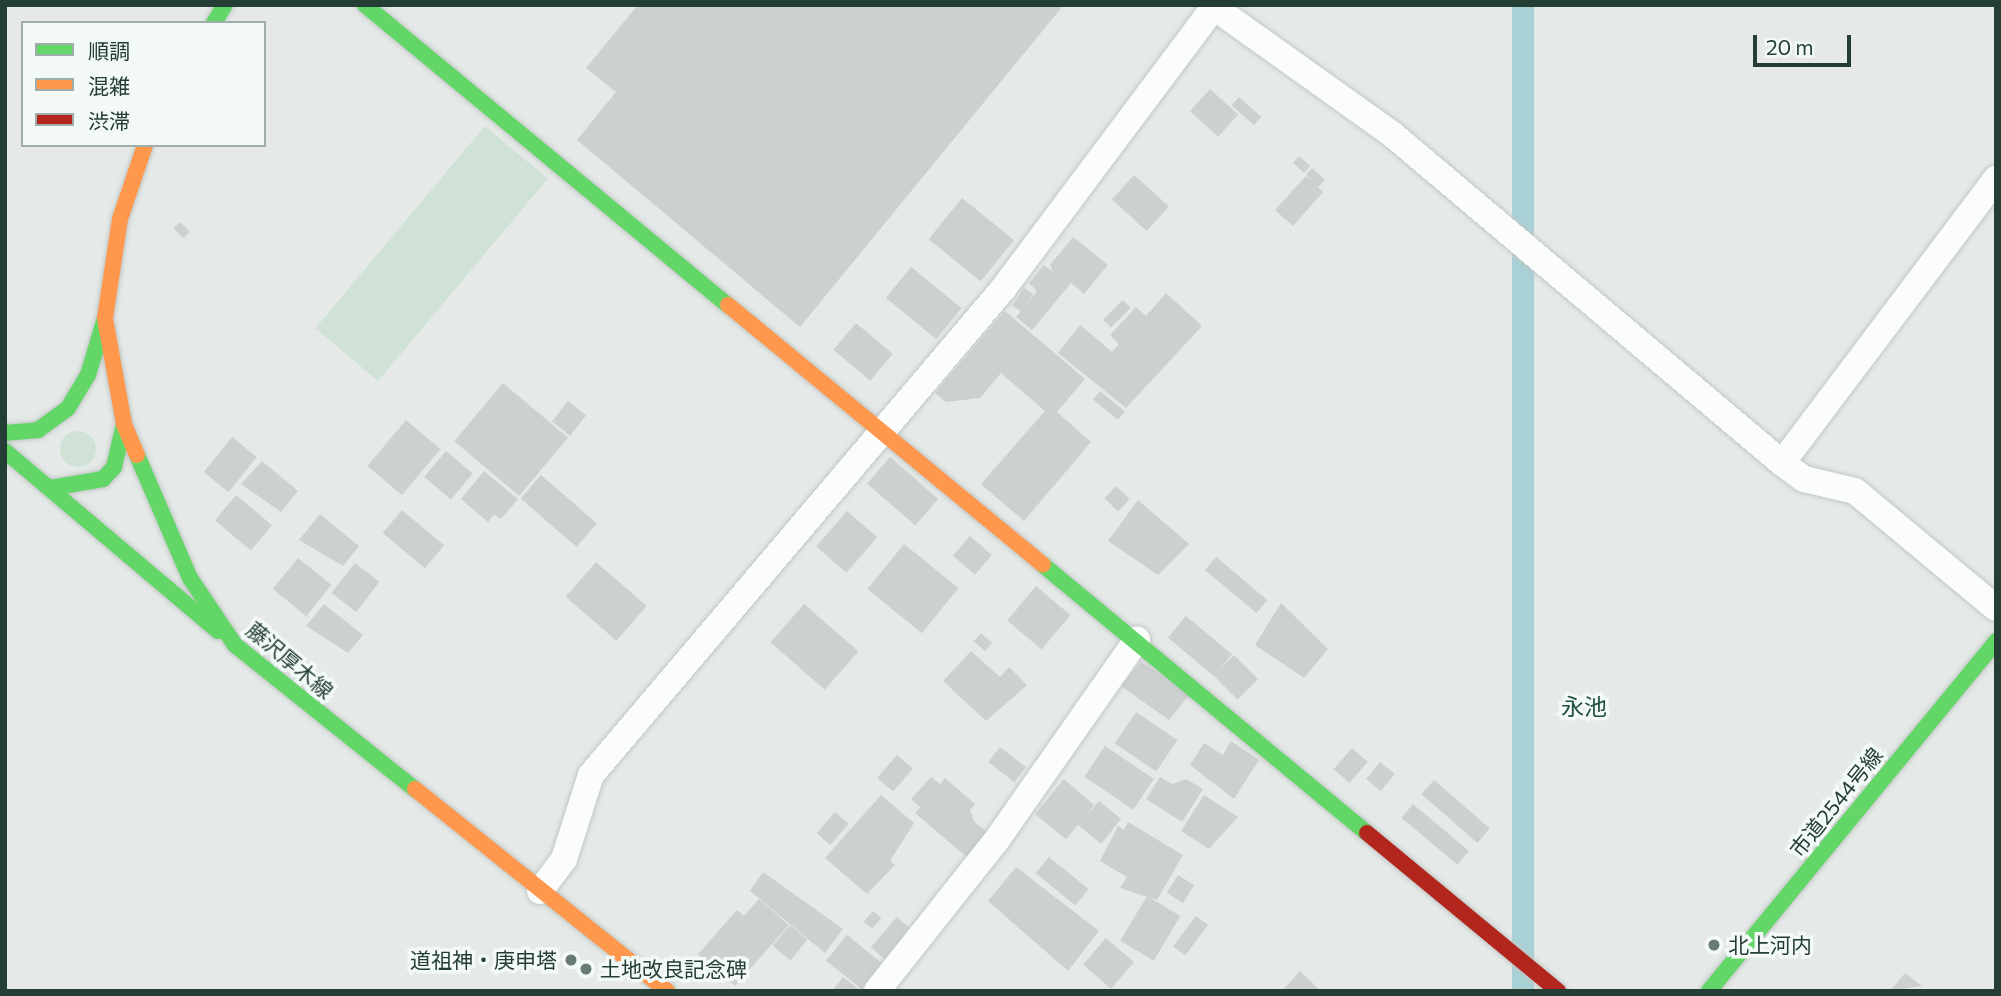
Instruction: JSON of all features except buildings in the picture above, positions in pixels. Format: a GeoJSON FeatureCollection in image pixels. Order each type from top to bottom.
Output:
{"type":"FeatureCollection","features":[{"type":"Feature","properties":{"kind":"street"},"geometry":{"type":"LineString","coordinates":[[215,21],[225,5]]}},
{"type":"Feature","properties":{"kind":"street"},"geometry":{"type":"LineString","coordinates":[[365,5],[1137,640],[1558,991]]}},
{"type":"Feature","properties":{"kind":"street"},"geometry":{"type":"LineString","coordinates":[[540,891],[564,859],[591,775],[885,432],[1106,157],[1213,6],[1399,141],[1782,463],[1804,479],[1855,491],[1996,608]]}},
{"type":"Feature","properties":{"kind":"street","name":"藤沢厚木線"},"geometry":{"type":"LineString","coordinates":[[144,147],[120,219],[105,318],[124,424],[160,520],[235,645],[662,987]]}},
{"type":"Feature","properties":{"kind":"street"},"geometry":{"type":"LineString","coordinates":[[1782,463],[1996,179]]}},
{"type":"Feature","properties":{"kind":"street"},"geometry":{"type":"LineString","coordinates":[[5,433],[38,430],[68,408],[88,374],[105,318]]}},
{"type":"Feature","properties":{"kind":"street"},"geometry":{"type":"LineString","coordinates":[[50,488],[103,479],[114,467],[124,424]]}},
{"type":"Feature","properties":{"kind":"street"},"geometry":{"type":"LineString","coordinates":[[5,451],[235,645]]}},
{"type":"Feature","properties":{"kind":"street"},"geometry":{"type":"LineString","coordinates":[[877,991],[996,841],[1137,640]]}},
{"type":"Feature","properties":{"kind":"street","name":"市道2544号線"},"geometry":{"type":"LineString","coordinates":[[1709,991],[1996,640]]}},
{"type":"Feature","properties":{"kind":"green space"},"geometry":{"type":"Polygon","coordinates":[[[485,126],[548,179],[378,381],[315,328],[485,126]]]}},
{"type":"Feature","properties":{"kind":"green space"},"geometry":{"type":"Polygon","coordinates":[[[78,431],[90,437],[96,449],[90,461],[78,467],[66,461],[60,449],[66,437],[78,431]]]}},
{"type":"Feature","properties":{"kind":"water"},"geometry":{"type":"Polygon","coordinates":[[[1512,5],[1534,5],[1534,991],[1512,991],[1512,5]]]}},
{"type":"Feature","properties":{"kind":"pier"},"geometry":{"type":"Polygon","coordinates":[[[660,934],[678,949],[640,991],[610,991],[660,934]]]}},
{"type":"Feature","properties":{"kind":"traffic: fast"},"geometry":{"type":"LineString","coordinates":[[215,21],[225,5]]}},
{"type":"Feature","properties":{"kind":"traffic: fast"},"geometry":{"type":"LineString","coordinates":[[365,5],[728,305]]}},
{"type":"Feature","properties":{"kind":"traffic: fast"},"geometry":{"type":"LineString","coordinates":[[5,433],[38,430],[68,408],[88,375],[105,318]]}},
{"type":"Feature","properties":{"kind":"traffic: fast"},"geometry":{"type":"LineString","coordinates":[[50,488],[103,479],[114,467],[124,424]]}},
{"type":"Feature","properties":{"kind":"traffic: fast"},"geometry":{"type":"LineString","coordinates":[[5,451],[218,631]]}},
{"type":"Feature","properties":{"kind":"traffic: fast"},"geometry":{"type":"LineString","coordinates":[[137,455],[190,578],[235,645],[415,789]]}},
{"type":"Feature","properties":{"kind":"traffic: fast"},"geometry":{"type":"LineString","coordinates":[[1043,565],[1367,833]]}},
{"type":"Feature","properties":{"kind":"traffic: fast"},"geometry":{"type":"LineString","coordinates":[[1709,991],[1996,641]]}},
{"type":"Feature","properties":{"kind":"traffic: slow"},"geometry":{"type":"LineString","coordinates":[[137,455],[124,424],[105,318],[120,219],[144,147]]}},
{"type":"Feature","properties":{"kind":"traffic: slow"},"geometry":{"type":"LineString","coordinates":[[728,305],[1043,565]]}},
{"type":"Feature","properties":{"kind":"traffic: slow"},"geometry":{"type":"LineString","coordinates":[[415,789],[667,991]]}},
{"type":"Feature","properties":{"kind":"traffic: jam"},"geometry":{"type":"LineString","coordinates":[[1367,833],[1558,991]]}},
{"type":"Feature","properties":{"kind":"place","name":"北上河内"},"geometry":{"type":"Point","coordinates":[1714,945]}},
{"type":"Feature","properties":{"kind":"place","name":"道祖神・庚申塔"},"geometry":{"type":"Point","coordinates":[571,960]}},
{"type":"Feature","properties":{"kind":"place","name":"土地改良記念碑"},"geometry":{"type":"Point","coordinates":[586,969]}},
{"type":"Feature","properties":{"kind":"district","name":"永池"},"geometry":{"type":"Point","coordinates":[1584,706]}}]}
